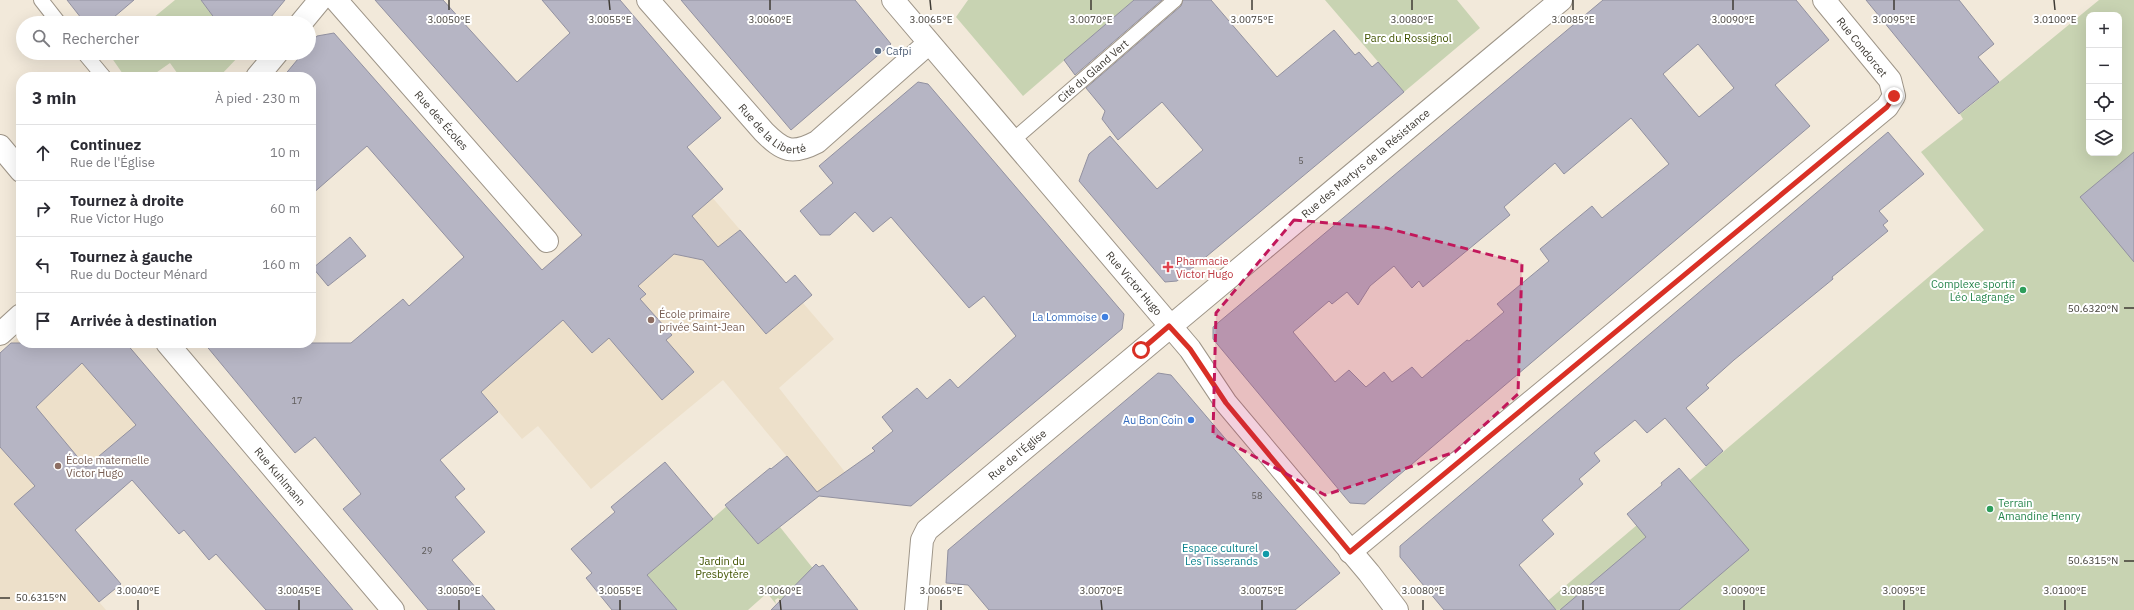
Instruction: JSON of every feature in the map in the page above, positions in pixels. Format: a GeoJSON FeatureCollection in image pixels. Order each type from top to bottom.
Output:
{"type":"FeatureCollection","features":[{"type":"Feature","properties":{"kind":"street"},"geometry":{"type":"LineString","coordinates":[[307,16],[320,0]]}},
{"type":"Feature","properties":{"kind":"street","name":"Rue des Écoles"},"geometry":{"type":"LineString","coordinates":[[336,0],[547,241]]}},
{"type":"Feature","properties":{"kind":"street","name":"Rue de la Liberté"},"geometry":{"type":"LineString","coordinates":[[648,0],[764,132],[776,144],[790,151],[802,150],[817,142],[929,42]]}},
{"type":"Feature","properties":{"kind":"street","name":"Rue Victor Hugo"},"geometry":{"type":"LineString","coordinates":[[893,0],[1190,349],[1226,403],[1397,610]]}},
{"type":"Feature","properties":{"kind":"street","name":"Rue des Martyrs de la Résistance"},"geometry":{"type":"LineString","coordinates":[[1169,326],[1561,0]]}},
{"type":"Feature","properties":{"kind":"street","name":"Rue Condorcet"},"geometry":{"type":"LineString","coordinates":[[1350,552],[1887,107],[1894,96],[1890,80],[1824,0]]}},
{"type":"Feature","properties":{"kind":"street"},"geometry":{"type":"LineString","coordinates":[[261,72],[271,60]]}},
{"type":"Feature","properties":{"kind":"street"},"geometry":{"type":"LineString","coordinates":[[0,146],[16,160]]}},
{"type":"Feature","properties":{"kind":"street"},"geometry":{"type":"LineString","coordinates":[[0,334],[16,320]]}},
{"type":"Feature","properties":{"kind":"street","name":"Rue de l'Église"},"geometry":{"type":"LineString","coordinates":[[916,610],[922,540],[927,530],[1169,326]]}},
{"type":"Feature","properties":{"kind":"street","name":"Rue Kuhlmann"},"geometry":{"type":"LineString","coordinates":[[171,348],[393,610]]}},
{"type":"Feature","properties":{"kind":"lane"},"geometry":{"type":"LineString","coordinates":[[41,0],[54,16]]}},
{"type":"Feature","properties":{"kind":"lane","name":"Cité du Gland Vert"},"geometry":{"type":"LineString","coordinates":[[1012,141],[1175,0]]}},
{"type":"Feature","properties":{"kind":"lane"},"geometry":{"type":"LineString","coordinates":[[90,60],[100,72]]}},
{"type":"Feature","properties":{"kind":"highlighted area"},"geometry":{"type":"Polygon","coordinates":[[[1294,220],[1386,228],[1522,263],[1518,394],[1455,452],[1325,495],[1213,434],[1216,313],[1294,220]]]}},
{"type":"Feature","properties":{"kind":"shaded area","name":"École primaire privée Saint-Jean"},"geometry":{"type":"Polygon","coordinates":[[[674,153],[834,339],[779,388],[845,472],[846,499],[820,496],[723,380],[591,489],[538,426],[522,439],[448,352],[674,153]]]}},
{"type":"Feature","properties":{"kind":"shaded area","name":"École maternelle Victor Hugo"},"geometry":{"type":"Polygon","coordinates":[[[16,339],[16,348],[130,348],[183,409],[136,449],[55,551],[106,610],[0,610],[0,353],[16,339]]]}},
{"type":"Feature","properties":{"kind":"green space"},"geometry":{"type":"Polygon","coordinates":[[[175,0],[201,0],[213,16],[156,16],[175,0]]]}},
{"type":"Feature","properties":{"kind":"green space"},"geometry":{"type":"Polygon","coordinates":[[[968,0],[1134,0],[1023,96],[956,17],[968,0]]]}},
{"type":"Feature","properties":{"kind":"green space","name":"Parc du Rossignol"},"geometry":{"type":"Polygon","coordinates":[[[1325,0],[1457,0],[1480,28],[1404,92],[1325,0]]]}},
{"type":"Feature","properties":{"kind":"green space","name":"Complexe sportif Léo Lagrange"},"geometry":{"type":"Polygon","coordinates":[[[2099,0],[2134,0],[2134,610],[1537,610],[1984,230],[1921,152],[1963,119],[1960,114],[2099,0]]]}},
{"type":"Feature","properties":{"kind":"green space"},"geometry":{"type":"Polygon","coordinates":[[[113,60],[235,60],[224,72],[176,72],[170,63],[157,72],[122,72],[113,60]]]}},
{"type":"Feature","properties":{"kind":"green space","name":"Jardin du Presbytère"},"geometry":{"type":"Polygon","coordinates":[[[727,506],[758,544],[780,527],[815,571],[795,588],[792,585],[790,588],[792,590],[780,600],[778,598],[775,600],[776,604],[767,593],[748,610],[677,610],[647,575],[727,506]]]}},
{"type":"Feature","properties":{"kind":"building"},"geometry":{"type":"Polygon","coordinates":[[[67,0],[134,0],[115,16],[80,16],[67,0]]]}},
{"type":"Feature","properties":{"kind":"building"},"geometry":{"type":"Polygon","coordinates":[[[201,0],[285,0],[272,16],[213,16],[201,0]]]}},
{"type":"Feature","properties":{"kind":"building"},"geometry":{"type":"Polygon","coordinates":[[[375,0],[443,0],[517,82],[570,33],[542,0],[620,0],[721,118],[687,147],[723,189],[692,216],[718,247],[740,230],[786,283],[795,275],[812,295],[766,334],[703,260],[674,254],[638,286],[646,294],[640,299],[672,335],[666,340],[694,372],[662,400],[609,338],[592,353],[563,320],[481,392],[498,412],[440,460],[465,489],[455,497],[485,532],[452,560],[495,610],[428,610],[343,509],[361,494],[315,437],[295,453],[208,348],[316,348],[316,343],[351,343],[403,299],[409,306],[464,257],[367,146],[316,191],[316,72],[287,72],[297,60],[316,60],[316,37],[334,33],[542,270],[582,235],[375,0]]]}},
{"type":"Feature","properties":{"kind":"building"},"geometry":{"type":"Polygon","coordinates":[[[681,0],[855,0],[891,44],[791,130],[681,0]]]}},
{"type":"Feature","properties":{"kind":"building"},"geometry":{"type":"Polygon","coordinates":[[[1134,0],[1162,0],[1075,75],[1064,60],[1134,0]]]}},
{"type":"Feature","properties":{"kind":"building"},"geometry":{"type":"Polygon","coordinates":[[[1183,0],[1211,0],[1277,77],[1334,30],[1355,55],[1359,52],[1372,67],[1378,62],[1404,92],[1177,281],[1165,282],[1079,181],[1089,154],[1110,136],[1157,189],[1203,150],[1162,102],[1118,140],[1102,119],[1105,111],[1086,88],[1181,6],[1183,0]]]}},
{"type":"Feature","properties":{"kind":"building"},"geometry":{"type":"Polygon","coordinates":[[[1603,0],[1796,0],[1829,40],[1775,85],[1810,126],[1365,504],[1350,503],[1213,339],[1213,327],[1603,0]],[[1698,44],[1663,74],[1699,117],[1734,88],[1698,44]],[[1631,118],[1564,174],[1555,163],[1504,207],[1510,215],[1423,287],[1419,281],[1412,288],[1394,266],[1370,286],[1358,305],[1347,292],[1332,304],[1329,301],[1293,332],[1335,382],[1349,370],[1366,387],[1384,372],[1392,382],[1412,367],[1422,378],[1467,340],[1469,341],[1504,312],[1497,304],[1549,261],[1540,249],[1592,206],[1602,218],[1669,164],[1631,118]]]}},
{"type":"Feature","properties":{"kind":"building"},"geometry":{"type":"Polygon","coordinates":[[[1866,0],[1959,0],[1994,44],[1978,57],[1999,82],[1959,114],[1866,0]]]}},
{"type":"Feature","properties":{"kind":"building"},"geometry":{"type":"Polygon","coordinates":[[[918,82],[928,84],[1124,314],[1122,329],[911,506],[819,496],[758,544],[725,505],[770,468],[771,469],[787,456],[817,492],[875,451],[872,448],[893,431],[882,417],[917,388],[927,399],[950,379],[958,388],[1016,336],[984,296],[969,308],[891,217],[873,232],[855,212],[830,235],[820,235],[800,211],[833,183],[819,166],[918,82]]]}},
{"type":"Feature","properties":{"kind":"building"},"geometry":{"type":"Polygon","coordinates":[[[1888,132],[1924,174],[1879,211],[1888,221],[1883,225],[1888,231],[1832,277],[1833,279],[1734,360],[1706,385],[1709,388],[1686,408],[1723,451],[1706,466],[1665,418],[1647,433],[1635,420],[1594,453],[1600,461],[1579,479],[1583,484],[1542,520],[1554,534],[1519,565],[1556,610],[1444,610],[1400,557],[1400,546],[1888,132]]]}},
{"type":"Feature","properties":{"kind":"building"},"geometry":{"type":"Polygon","coordinates":[[[2134,152],[2134,262],[2080,197],[2134,152]]]}},
{"type":"Feature","properties":{"kind":"building"},"geometry":{"type":"Polygon","coordinates":[[[350,237],[366,256],[328,286],[316,272],[316,265],[350,237]]]}},
{"type":"Feature","properties":{"kind":"building"},"geometry":{"type":"Polygon","coordinates":[[[11,343],[16,343],[16,348],[130,348],[353,610],[266,610],[216,554],[209,560],[184,530],[179,534],[132,480],[75,530],[121,584],[99,602],[14,504],[35,486],[0,447],[0,353],[11,343]],[[82,363],[36,407],[86,467],[136,425],[82,363]]]}},
{"type":"Feature","properties":{"kind":"building"},"geometry":{"type":"Polygon","coordinates":[[[1158,373],[1171,375],[1340,573],[1295,610],[989,610],[968,585],[946,583],[948,550],[1158,373]]]}},
{"type":"Feature","properties":{"kind":"building"},"geometry":{"type":"Polygon","coordinates":[[[665,462],[713,519],[647,575],[677,610],[612,610],[586,578],[592,573],[571,549],[615,512],[611,507],[665,462]]]}},
{"type":"Feature","properties":{"kind":"building"},"geometry":{"type":"Polygon","coordinates":[[[1679,468],[1749,550],[1679,610],[1560,610],[1646,537],[1627,514],[1662,485],[1661,483],[1679,468]]]}},
{"type":"Feature","properties":{"kind":"building"},"geometry":{"type":"Polygon","coordinates":[[[816,564],[819,567],[823,565],[858,610],[771,610],[816,564]]]}},
{"type":"Feature","properties":{"kind":"place","name":"Cafpi"},"geometry":{"type":"Point","coordinates":[878,51]}},
{"type":"Feature","properties":{"kind":"place","name":"Pharmacie Victor Hugo"},"geometry":{"type":"Point","coordinates":[1168,267]}},
{"type":"Feature","properties":{"kind":"place","name":"Complexe sportif Léo Lagrange"},"geometry":{"type":"Point","coordinates":[2023,290]}},
{"type":"Feature","properties":{"kind":"place","name":"La Lommoise"},"geometry":{"type":"Point","coordinates":[1105,317]}},
{"type":"Feature","properties":{"kind":"place","name":"École primaire privée Saint-Jean"},"geometry":{"type":"Point","coordinates":[651,320]}},
{"type":"Feature","properties":{"kind":"place","name":"Au Bon Coin"},"geometry":{"type":"Point","coordinates":[1191,420]}},
{"type":"Feature","properties":{"kind":"place","name":"École maternelle Victor Hugo"},"geometry":{"type":"Point","coordinates":[58,466]}},
{"type":"Feature","properties":{"kind":"place","name":"Terrain Amandine Henry"},"geometry":{"type":"Point","coordinates":[1990,509]}},
{"type":"Feature","properties":{"kind":"place","name":"Espace culturel Les Tisserands"},"geometry":{"type":"Point","coordinates":[1266,554]}},
{"type":"Feature","properties":{"kind":"route"},"geometry":{"type":"LineString","coordinates":[[1141,350],[1169,326],[1190,349],[1226,403],[1350,552],[1361,541],[1887,107],[1894,96]]}}]}
